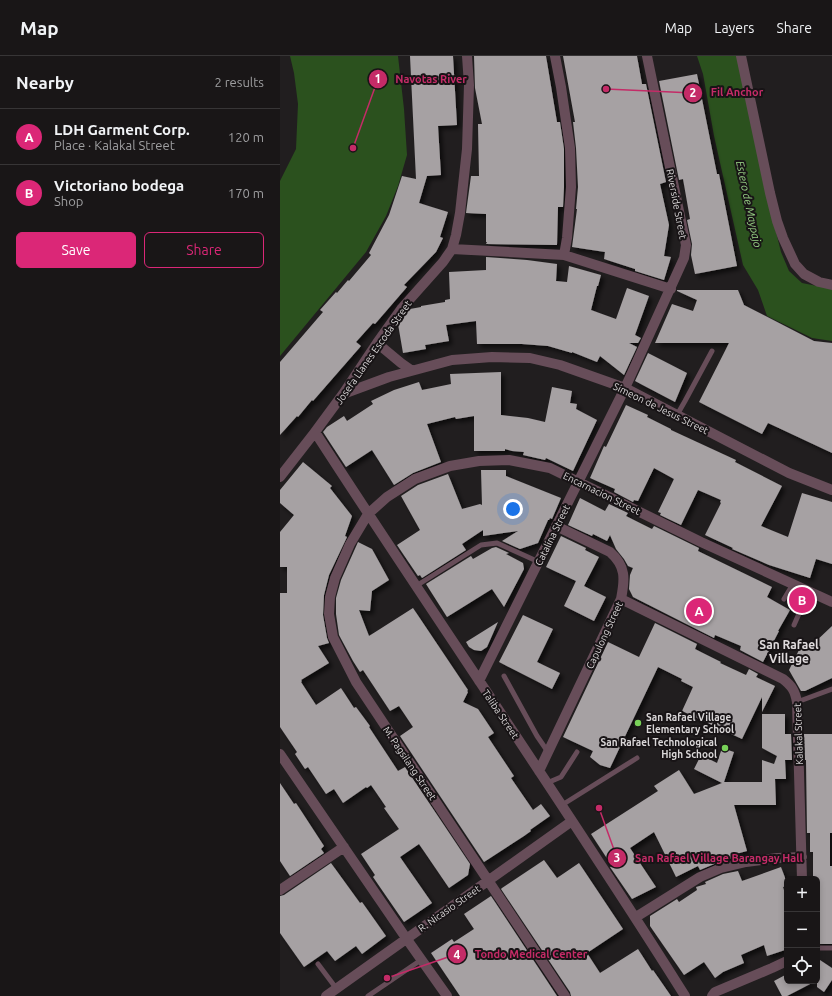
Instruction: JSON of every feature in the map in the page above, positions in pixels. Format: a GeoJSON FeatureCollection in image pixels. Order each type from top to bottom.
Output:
{"type":"FeatureCollection","features":[{"type":"Feature","properties":{"kind":"street","name":"Josefa Llanes Escoda Street"},"geometry":{"type":"LineString","coordinates":[[280,477],[343,394],[402,308],[452,249],[460,213],[467,150],[469,85],[466,56]]}},
{"type":"Feature","properties":{"kind":"street"},"geometry":{"type":"LineString","coordinates":[[555,56],[570,148],[571,187],[567,238],[564,255]]}},
{"type":"Feature","properties":{"kind":"street","name":"Riverside Street"},"geometry":{"type":"LineString","coordinates":[[625,388],[671,289],[684,258],[686,244],[647,56]]}},
{"type":"Feature","properties":{"kind":"street"},"geometry":{"type":"LineString","coordinates":[[742,56],[776,221],[794,264],[804,274],[819,282],[832,285]]}},
{"type":"Feature","properties":{"kind":"street"},"geometry":{"type":"LineString","coordinates":[[452,249],[564,255],[671,289]]}},
{"type":"Feature","properties":{"kind":"street"},"geometry":{"type":"LineString","coordinates":[[377,343],[401,364],[412,370]]}},
{"type":"Feature","properties":{"kind":"street","name":"Simeon de Jesus Street"},"geometry":{"type":"LineString","coordinates":[[343,394],[412,370],[452,360],[492,357],[530,358],[560,365],[625,388],[789,473],[832,490]]}},
{"type":"Feature","properties":{"kind":"street","name":"Catalina Street"},"geometry":{"type":"LineString","coordinates":[[479,682],[625,388]]}},
{"type":"Feature","properties":{"kind":"street","name":"Taliba Street"},"geometry":{"type":"LineString","coordinates":[[315,432],[479,682],[636,917],[685,996]]}},
{"type":"Feature","properties":{"kind":"street","name":"Encarnacion Street"},"geometry":{"type":"LineString","coordinates":[[368,514],[387,497],[415,479],[450,466],[479,461],[509,460],[550,468],[701,542],[832,602]]}},
{"type":"Feature","properties":{"kind":"street","name":"M. Pagsilang Street"},"geometry":{"type":"LineString","coordinates":[[368,514],[350,544],[335,578],[330,596],[329,614],[333,637],[356,682],[564,996]]}},
{"type":"Feature","properties":{"kind":"street","name":"Capulong Street"},"geometry":{"type":"LineString","coordinates":[[539,771],[621,599],[624,586],[624,574],[617,557],[610,552],[556,526]]}},
{"type":"Feature","properties":{"kind":"street","name":"Kalakal Street"},"geometry":{"type":"LineString","coordinates":[[621,599],[783,679],[795,692],[797,702],[802,876]]}},
{"type":"Feature","properties":{"kind":"street"},"geometry":{"type":"LineString","coordinates":[[280,754],[447,996]]}},
{"type":"Feature","properties":{"kind":"street","name":"R. Nicasio Street"},"geometry":{"type":"LineString","coordinates":[[326,996],[572,821]]}},
{"type":"Feature","properties":{"kind":"street"},"geometry":{"type":"LineString","coordinates":[[280,889],[344,847]]}},
{"type":"Feature","properties":{"kind":"street"},"geometry":{"type":"LineString","coordinates":[[636,917],[700,877],[722,868],[746,862],[802,857]]}},
{"type":"Feature","properties":{"kind":"street"},"geometry":{"type":"LineString","coordinates":[[712,996],[715,992],[784,962]]}},
{"type":"Feature","properties":{"kind":"lane"},"geometry":{"type":"LineString","coordinates":[[677,415],[712,351]]}},
{"type":"Feature","properties":{"kind":"lane"},"geometry":{"type":"LineString","coordinates":[[416,586],[481,545],[497,543],[539,562]]}},
{"type":"Feature","properties":{"kind":"lane"},"geometry":{"type":"LineString","coordinates":[[784,599],[793,584]]}},
{"type":"Feature","properties":{"kind":"lane"},"geometry":{"type":"LineString","coordinates":[[794,625],[804,599],[809,591]]}},
{"type":"Feature","properties":{"kind":"lane"},"geometry":{"type":"LineString","coordinates":[[504,676],[548,753]]}},
{"type":"Feature","properties":{"kind":"lane"},"geometry":{"type":"LineString","coordinates":[[797,702],[832,689]]}},
{"type":"Feature","properties":{"kind":"lane"},"geometry":{"type":"LineString","coordinates":[[547,783],[561,777],[577,752]]}},
{"type":"Feature","properties":{"kind":"lane"},"geometry":{"type":"LineString","coordinates":[[562,805],[637,758]]}},
{"type":"Feature","properties":{"kind":"lane"},"geometry":{"type":"LineString","coordinates":[[820,948],[832,948]]}},
{"type":"Feature","properties":{"kind":"lane"},"geometry":{"type":"LineString","coordinates":[[368,996],[421,960]]}},
{"type":"Feature","properties":{"kind":"lane"},"geometry":{"type":"LineString","coordinates":[[318,964],[336,988]]}},
{"type":"Feature","properties":{"kind":"water"},"geometry":{"type":"Polygon","coordinates":[[[290,56],[398,56],[407,155],[398,186],[386,216],[366,252],[280,356],[280,181],[296,149],[298,104],[290,56]]]}},
{"type":"Feature","properties":{"kind":"water","name":"Estero de Maypajo"},"geometry":{"type":"Polygon","coordinates":[[[697,56],[737,56],[766,192],[781,252],[789,271],[802,283],[832,289],[832,341],[812,338],[767,316],[758,290],[743,265],[714,136],[703,74],[697,56]]]}},
{"type":"Feature","properties":{"kind":"building"},"geometry":{"type":"Polygon","coordinates":[[[410,56],[453,56],[457,125],[438,126],[441,175],[427,176],[419,203],[448,212],[440,237],[443,238],[436,252],[404,285],[407,287],[375,324],[373,323],[356,342],[361,346],[313,401],[312,400],[280,435],[280,362],[323,312],[320,310],[348,280],[349,281],[371,255],[369,253],[389,215],[402,176],[416,179],[410,56]]]}},
{"type":"Feature","properties":{"kind":"building"},"geometry":{"type":"Polygon","coordinates":[[[474,56],[546,56],[557,122],[560,122],[564,149],[563,207],[558,207],[557,245],[486,244],[486,214],[466,213],[471,176],[479,176],[478,124],[482,124],[475,88],[474,56]]]}},
{"type":"Feature","properties":{"kind":"building"},"geometry":{"type":"Polygon","coordinates":[[[563,56],[637,56],[642,84],[646,84],[666,182],[660,184],[669,225],[664,256],[671,257],[664,280],[604,259],[605,252],[572,247],[578,187],[573,122],[575,122],[563,56]]]}},
{"type":"Feature","properties":{"kind":"building"},"geometry":{"type":"Polygon","coordinates":[[[697,74],[737,266],[695,274],[691,255],[692,244],[687,220],[690,219],[683,179],[679,180],[659,81],[697,74]]]}},
{"type":"Feature","properties":{"kind":"building"},"geometry":{"type":"Polygon","coordinates":[[[486,257],[557,264],[556,281],[567,282],[569,266],[601,275],[591,310],[616,319],[627,288],[649,296],[635,335],[641,338],[638,343],[629,343],[637,347],[624,375],[600,356],[597,362],[572,352],[548,346],[522,344],[477,344],[476,321],[446,325],[449,341],[425,345],[426,349],[403,353],[398,324],[407,312],[410,309],[445,302],[445,300],[450,299],[449,272],[486,270],[486,257]]]}},
{"type":"Feature","properties":{"kind":"building"},"geometry":{"type":"Polygon","coordinates":[[[677,290],[738,290],[744,305],[814,341],[832,343],[832,453],[768,423],[762,434],[699,402],[729,343],[655,343],[672,304],[693,311],[697,300],[677,290]]]}},
{"type":"Feature","properties":{"kind":"building"},"geometry":{"type":"Polygon","coordinates":[[[648,353],[687,373],[675,402],[635,381],[648,353]]]}},
{"type":"Feature","properties":{"kind":"building"},"geometry":{"type":"Polygon","coordinates":[[[501,372],[501,415],[528,418],[545,422],[552,387],[572,391],[570,403],[577,404],[576,409],[597,420],[573,471],[546,458],[545,460],[523,455],[524,452],[505,449],[505,451],[474,451],[474,416],[456,419],[455,417],[427,424],[441,462],[413,473],[394,485],[372,450],[346,467],[323,432],[327,427],[344,416],[347,421],[373,404],[371,401],[394,390],[419,382],[422,390],[451,384],[450,374],[501,372]]]}},
{"type":"Feature","properties":{"kind":"building"},"geometry":{"type":"Polygon","coordinates":[[[626,405],[648,415],[647,417],[671,430],[736,460],[735,462],[782,486],[761,526],[788,537],[802,493],[832,502],[832,564],[816,559],[810,578],[769,565],[732,549],[733,548],[705,535],[721,503],[721,500],[698,490],[681,525],[660,515],[661,513],[658,512],[674,479],[654,468],[638,501],[634,500],[633,502],[614,492],[615,489],[590,478],[604,446],[606,447],[626,405]]]}},
{"type":"Feature","properties":{"kind":"building"},"geometry":{"type":"Polygon","coordinates":[[[303,462],[332,486],[330,488],[352,516],[345,536],[347,537],[329,575],[324,595],[323,615],[329,643],[318,646],[329,663],[301,680],[301,682],[316,705],[341,688],[354,708],[356,707],[370,726],[369,727],[398,771],[405,767],[470,864],[468,875],[449,888],[419,844],[400,857],[432,903],[404,922],[373,877],[375,875],[361,854],[399,829],[384,808],[386,807],[371,785],[343,803],[334,789],[326,794],[308,767],[305,769],[295,754],[297,752],[280,727],[280,593],[287,593],[287,567],[280,567],[280,532],[294,515],[280,503],[280,490],[303,462]]]}},
{"type":"Feature","properties":{"kind":"building"},"geometry":{"type":"Polygon","coordinates":[[[481,470],[506,470],[506,476],[561,498],[552,519],[550,518],[548,520],[538,543],[520,549],[502,541],[518,531],[483,536],[483,530],[462,544],[466,550],[422,578],[420,575],[418,576],[397,545],[420,530],[401,496],[418,485],[448,474],[462,509],[480,504],[482,505],[481,470]]]}},
{"type":"Feature","properties":{"kind":"building"},"geometry":{"type":"Polygon","coordinates":[[[580,498],[605,511],[609,504],[628,513],[626,516],[652,529],[654,526],[699,548],[698,551],[772,587],[767,597],[790,610],[763,662],[740,650],[741,646],[715,635],[714,638],[633,597],[629,589],[630,575],[633,568],[628,566],[616,549],[610,535],[607,541],[568,525],[580,498]]]}},
{"type":"Feature","properties":{"kind":"building"},"geometry":{"type":"Polygon","coordinates":[[[561,536],[586,548],[585,550],[599,557],[584,586],[606,597],[594,621],[564,606],[576,581],[546,567],[561,536]]]}},
{"type":"Feature","properties":{"kind":"building"},"geometry":{"type":"Polygon","coordinates":[[[358,542],[372,549],[389,580],[372,591],[370,611],[359,610],[369,636],[413,608],[468,690],[463,702],[478,709],[494,733],[488,737],[514,776],[511,778],[533,810],[541,804],[550,816],[524,836],[484,862],[400,736],[413,727],[399,706],[390,711],[363,670],[360,672],[339,635],[336,614],[336,598],[341,580],[358,542]]]}},
{"type":"Feature","properties":{"kind":"building"},"geometry":{"type":"Polygon","coordinates":[[[496,547],[509,553],[506,554],[523,563],[524,569],[504,607],[492,589],[447,617],[426,584],[471,556],[473,559],[496,547]]]}},
{"type":"Feature","properties":{"kind":"building"},"geometry":{"type":"Polygon","coordinates":[[[523,615],[553,629],[537,662],[560,673],[552,689],[499,662],[523,615]]]}},
{"type":"Feature","properties":{"kind":"building"},"geometry":{"type":"Polygon","coordinates":[[[498,622],[487,647],[481,651],[474,650],[469,647],[466,642],[498,622]]]}},
{"type":"Feature","properties":{"kind":"building"},"geometry":{"type":"Polygon","coordinates":[[[655,623],[697,644],[695,649],[721,662],[720,663],[746,675],[749,669],[758,674],[756,677],[775,686],[762,712],[762,697],[742,739],[682,711],[693,687],[681,681],[682,679],[658,667],[610,768],[600,765],[590,757],[593,751],[563,737],[608,642],[639,657],[655,623]]]}},
{"type":"Feature","properties":{"kind":"building"},"geometry":{"type":"Polygon","coordinates":[[[832,626],[832,678],[805,691],[801,691],[789,670],[803,642],[813,644],[832,626]]]}},
{"type":"Feature","properties":{"kind":"building"},"geometry":{"type":"Polygon","coordinates":[[[762,714],[785,714],[785,734],[791,734],[792,760],[785,760],[786,779],[775,779],[776,805],[734,805],[747,851],[732,855],[733,858],[700,870],[698,866],[676,877],[654,832],[630,848],[656,887],[632,899],[610,867],[612,866],[591,834],[658,791],[654,786],[679,770],[694,794],[722,783],[694,769],[701,755],[717,763],[722,748],[734,752],[724,782],[762,782],[762,760],[774,764],[777,756],[762,748],[762,714]]]}},
{"type":"Feature","properties":{"kind":"building"},"geometry":{"type":"Polygon","coordinates":[[[804,734],[832,734],[832,833],[830,833],[830,866],[832,866],[832,944],[820,944],[820,876],[813,876],[813,852],[810,852],[810,833],[807,833],[804,734]]]}},
{"type":"Feature","properties":{"kind":"building"},"geometry":{"type":"Polygon","coordinates":[[[280,783],[294,804],[296,803],[324,846],[321,849],[324,853],[290,876],[280,861],[280,783]]]}},
{"type":"Feature","properties":{"kind":"building"},"geometry":{"type":"Polygon","coordinates":[[[544,860],[557,878],[579,863],[623,929],[587,953],[600,973],[638,949],[671,996],[571,996],[570,992],[501,889],[544,860]]]}},
{"type":"Feature","properties":{"kind":"building"},"geometry":{"type":"Polygon","coordinates":[[[331,863],[360,903],[362,902],[386,936],[362,954],[356,946],[335,961],[327,951],[304,967],[280,933],[280,896],[284,895],[331,863]]]}},
{"type":"Feature","properties":{"kind":"building"},"geometry":{"type":"Polygon","coordinates":[[[781,867],[784,876],[783,887],[784,950],[767,956],[764,945],[741,955],[744,963],[723,972],[715,978],[704,962],[684,975],[650,926],[650,916],[677,899],[679,902],[697,890],[696,887],[706,884],[705,882],[723,874],[738,871],[742,881],[781,867]]]}},
{"type":"Feature","properties":{"kind":"building"},"geometry":{"type":"Polygon","coordinates":[[[491,896],[557,996],[460,996],[431,953],[452,939],[454,942],[474,929],[464,914],[491,896]]]}},
{"type":"Feature","properties":{"kind":"building"},"geometry":{"type":"Polygon","coordinates":[[[820,960],[832,968],[832,980],[824,992],[817,987],[817,984],[820,984],[820,960]]]}},
{"type":"Feature","properties":{"kind":"building"},"geometry":{"type":"Polygon","coordinates":[[[784,976],[784,984],[810,984],[787,996],[782,996],[774,981],[784,976]]]}},
{"type":"Feature","properties":{"kind":"place","name":"Fil Anchor"},"geometry":{"type":"Point","coordinates":[606,89]}},
{"type":"Feature","properties":{"kind":"place","name":"Navotas River"},"geometry":{"type":"Point","coordinates":[353,148]}},
{"type":"Feature","properties":{"kind":"place","name":"Victoriano bodega"},"geometry":{"type":"Point","coordinates":[802,600]}},
{"type":"Feature","properties":{"kind":"place","name":"LDH Garment Corp."},"geometry":{"type":"Point","coordinates":[699,611]}},
{"type":"Feature","properties":{"kind":"place","name":"San Rafael Village Elementary School"},"geometry":{"type":"Point","coordinates":[638,723]}},
{"type":"Feature","properties":{"kind":"place","name":"San Rafael Technological High School"},"geometry":{"type":"Point","coordinates":[725,748]}},
{"type":"Feature","properties":{"kind":"place","name":"San Rafael Village Barangay Hall"},"geometry":{"type":"Point","coordinates":[599,808]}},
{"type":"Feature","properties":{"kind":"place","name":"Tondo Medical Center"},"geometry":{"type":"Point","coordinates":[387,978]}},
{"type":"Feature","properties":{"kind":"district","name":"San Rafael Village"},"geometry":{"type":"Point","coordinates":[789,652]}}]}
